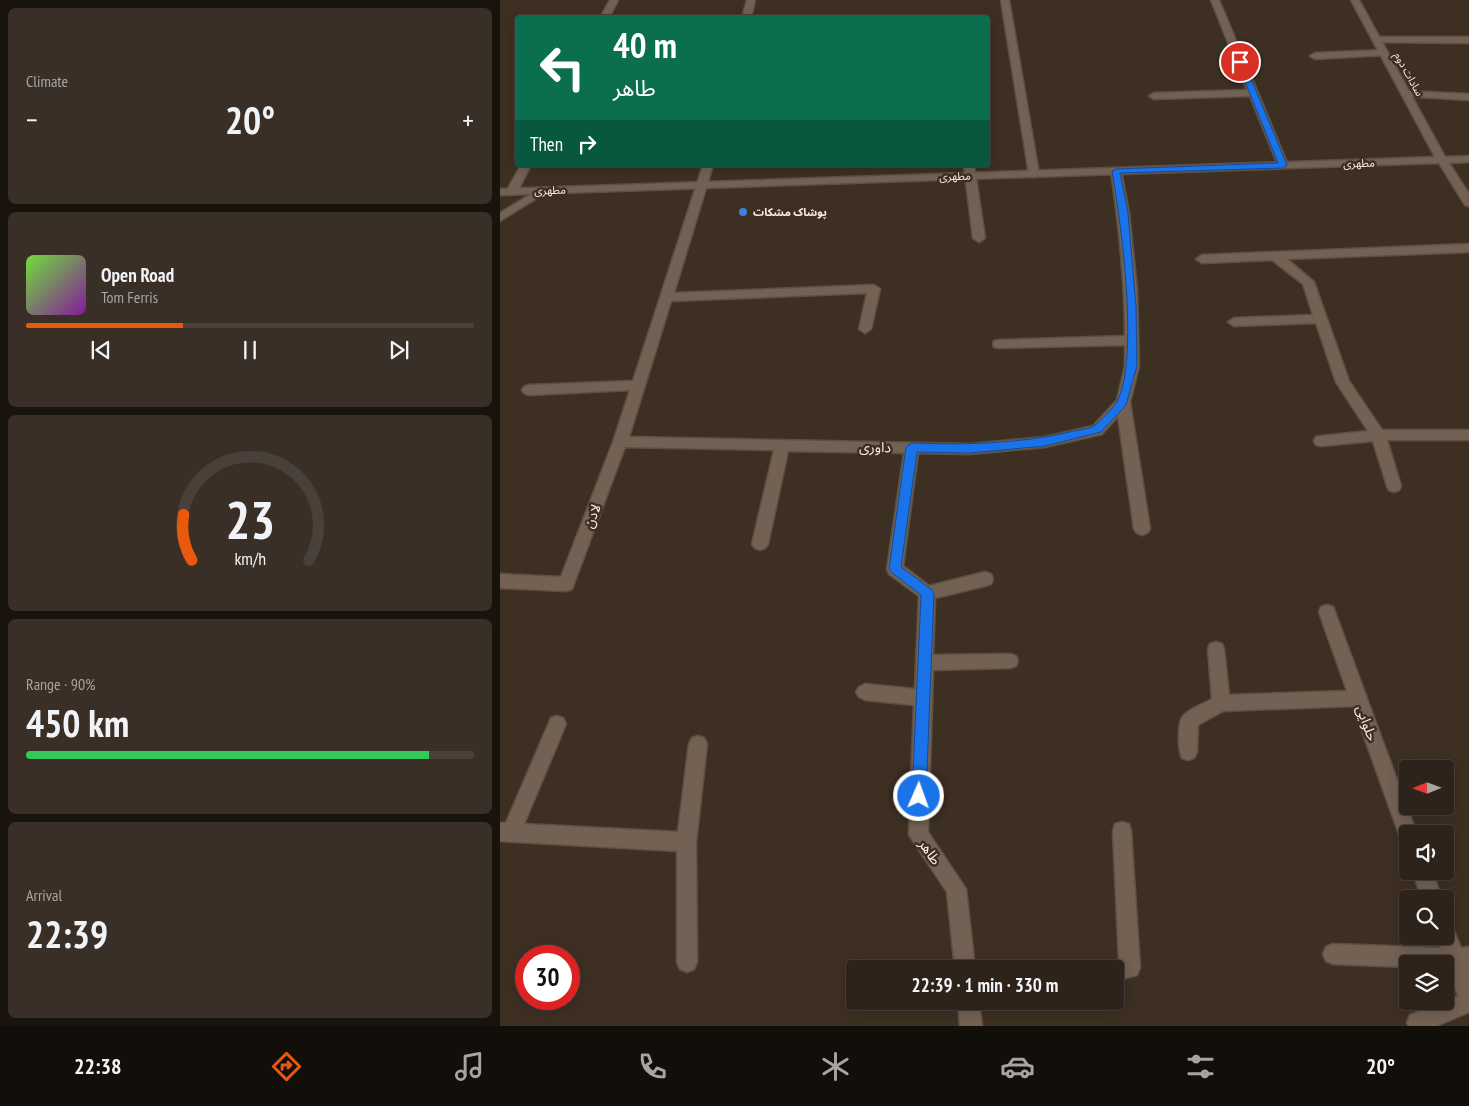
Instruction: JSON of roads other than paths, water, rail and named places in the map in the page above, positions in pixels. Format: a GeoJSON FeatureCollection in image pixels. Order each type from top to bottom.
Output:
{"type":"FeatureCollection","features":[{"type":"Feature","properties":{"kind":"street"},"geometry":{"type":"LineString","coordinates":[[606,15],[614,0]]}},
{"type":"Feature","properties":{"kind":"street"},"geometry":{"type":"LineString","coordinates":[[747,15],[751,0]]}},
{"type":"Feature","properties":{"kind":"street"},"geometry":{"type":"LineString","coordinates":[[1005,0],[1034,174]]}},
{"type":"Feature","properties":{"kind":"street"},"geometry":{"type":"LineString","coordinates":[[1215,0],[1283,165]]}},
{"type":"Feature","properties":{"kind":"street","name":"سادات دوم"},"geometry":{"type":"LineString","coordinates":[[1355,0],[1442,160],[1469,203]]}},
{"type":"Feature","properties":{"kind":"street"},"geometry":{"type":"LineString","coordinates":[[1377,40],[1469,40]]}},
{"type":"Feature","properties":{"kind":"street"},"geometry":{"type":"LineString","coordinates":[[1315,56],[1383,53]]}},
{"type":"Feature","properties":{"kind":"street"},"geometry":{"type":"LineString","coordinates":[[1154,96],[1253,93]]}},
{"type":"Feature","properties":{"kind":"street"},"geometry":{"type":"LineString","coordinates":[[1406,94],[1469,97]]}},
{"type":"Feature","properties":{"kind":"street","name":"مطهری"},"geometry":{"type":"LineString","coordinates":[[500,192],[703,185],[970,170],[1034,174],[1469,159]]}},
{"type":"Feature","properties":{"kind":"street"},"geometry":{"type":"LineString","coordinates":[[512,192],[525,167]]}},
{"type":"Feature","properties":{"kind":"street","name":"لادن"},"geometry":{"type":"LineString","coordinates":[[500,582],[566,584],[620,442],[708,167]]}},
{"type":"Feature","properties":{"kind":"street"},"geometry":{"type":"LineString","coordinates":[[970,170],[979,238]]}},
{"type":"Feature","properties":{"kind":"street","name":"داوری"},"geometry":{"type":"LineString","coordinates":[[620,442],[970,449],[1045,442],[1097,430],[1123,402],[1132,366],[1130,290],[1126,242],[1116,171]]}},
{"type":"Feature","properties":{"kind":"street"},"geometry":{"type":"LineString","coordinates":[[500,218],[541,191]]}},
{"type":"Feature","properties":{"kind":"street"},"geometry":{"type":"LineString","coordinates":[[1202,259],[1469,248]]}},
{"type":"Feature","properties":{"kind":"street"},"geometry":{"type":"LineString","coordinates":[[1275,256],[1308,282],[1343,382],[1378,435],[1394,486]]}},
{"type":"Feature","properties":{"kind":"street"},"geometry":{"type":"LineString","coordinates":[[667,297],[874,289],[864,328]]}},
{"type":"Feature","properties":{"kind":"street"},"geometry":{"type":"LineString","coordinates":[[1234,322],[1321,319]]}},
{"type":"Feature","properties":{"kind":"street"},"geometry":{"type":"LineString","coordinates":[[999,344],[1132,340]]}},
{"type":"Feature","properties":{"kind":"street"},"geometry":{"type":"LineString","coordinates":[[529,390],[639,385]]}},
{"type":"Feature","properties":{"kind":"street"},"geometry":{"type":"LineString","coordinates":[[1123,402],[1142,530]]}},
{"type":"Feature","properties":{"kind":"street"},"geometry":{"type":"LineString","coordinates":[[1321,441],[1378,435],[1469,435]]}},
{"type":"Feature","properties":{"kind":"street"},"geometry":{"type":"LineString","coordinates":[[760,544],[782,445]]}},
{"type":"Feature","properties":{"kind":"street"},"geometry":{"type":"LineString","coordinates":[[912,447],[895,569],[928,593],[985,579]]}},
{"type":"Feature","properties":{"kind":"street","name":"طاهر"},"geometry":{"type":"LineString","coordinates":[[928,593],[918,835],[956,889],[964,960]]}},
{"type":"Feature","properties":{"kind":"street","name":"حلوایی"},"geometry":{"type":"LineString","coordinates":[[1327,612],[1405,825]]}},
{"type":"Feature","properties":{"kind":"street"},"geometry":{"type":"LineString","coordinates":[[1216,649],[1221,703]]}},
{"type":"Feature","properties":{"kind":"street"},"geometry":{"type":"LineString","coordinates":[[925,663],[1010,661]]}},
{"type":"Feature","properties":{"kind":"street"},"geometry":{"type":"LineString","coordinates":[[865,692],[923,698]]}},
{"type":"Feature","properties":{"kind":"street"},"geometry":{"type":"LineString","coordinates":[[1188,752],[1189,721],[1221,703],[1358,698]]}},
{"type":"Feature","properties":{"kind":"street"},"geometry":{"type":"LineString","coordinates":[[557,724],[505,832],[686,842]]}},
{"type":"Feature","properties":{"kind":"street"},"geometry":{"type":"LineString","coordinates":[[688,962],[686,842],[698,744]]}},
{"type":"Feature","properties":{"kind":"street"},"geometry":{"type":"LineString","coordinates":[[1122,831],[1130,968],[1124,969]]}},
{"type":"Feature","properties":{"kind":"street"},"geometry":{"type":"LineString","coordinates":[[1453,945],[1462,958],[1469,997]]}},
{"type":"Feature","properties":{"kind":"street"},"geometry":{"type":"LineString","coordinates":[[1333,954],[1462,958]]}},
{"type":"Feature","properties":{"kind":"street"},"geometry":{"type":"LineString","coordinates":[[1418,1023],[1469,1002]]}},
{"type":"Feature","properties":{"kind":"street"},"geometry":{"type":"LineString","coordinates":[[970,1010],[971,1026]]}},
{"type":"Feature","properties":{"kind":"place","name":"پوشاک مشکات"},"geometry":{"type":"Point","coordinates":[743,212]}}]}
